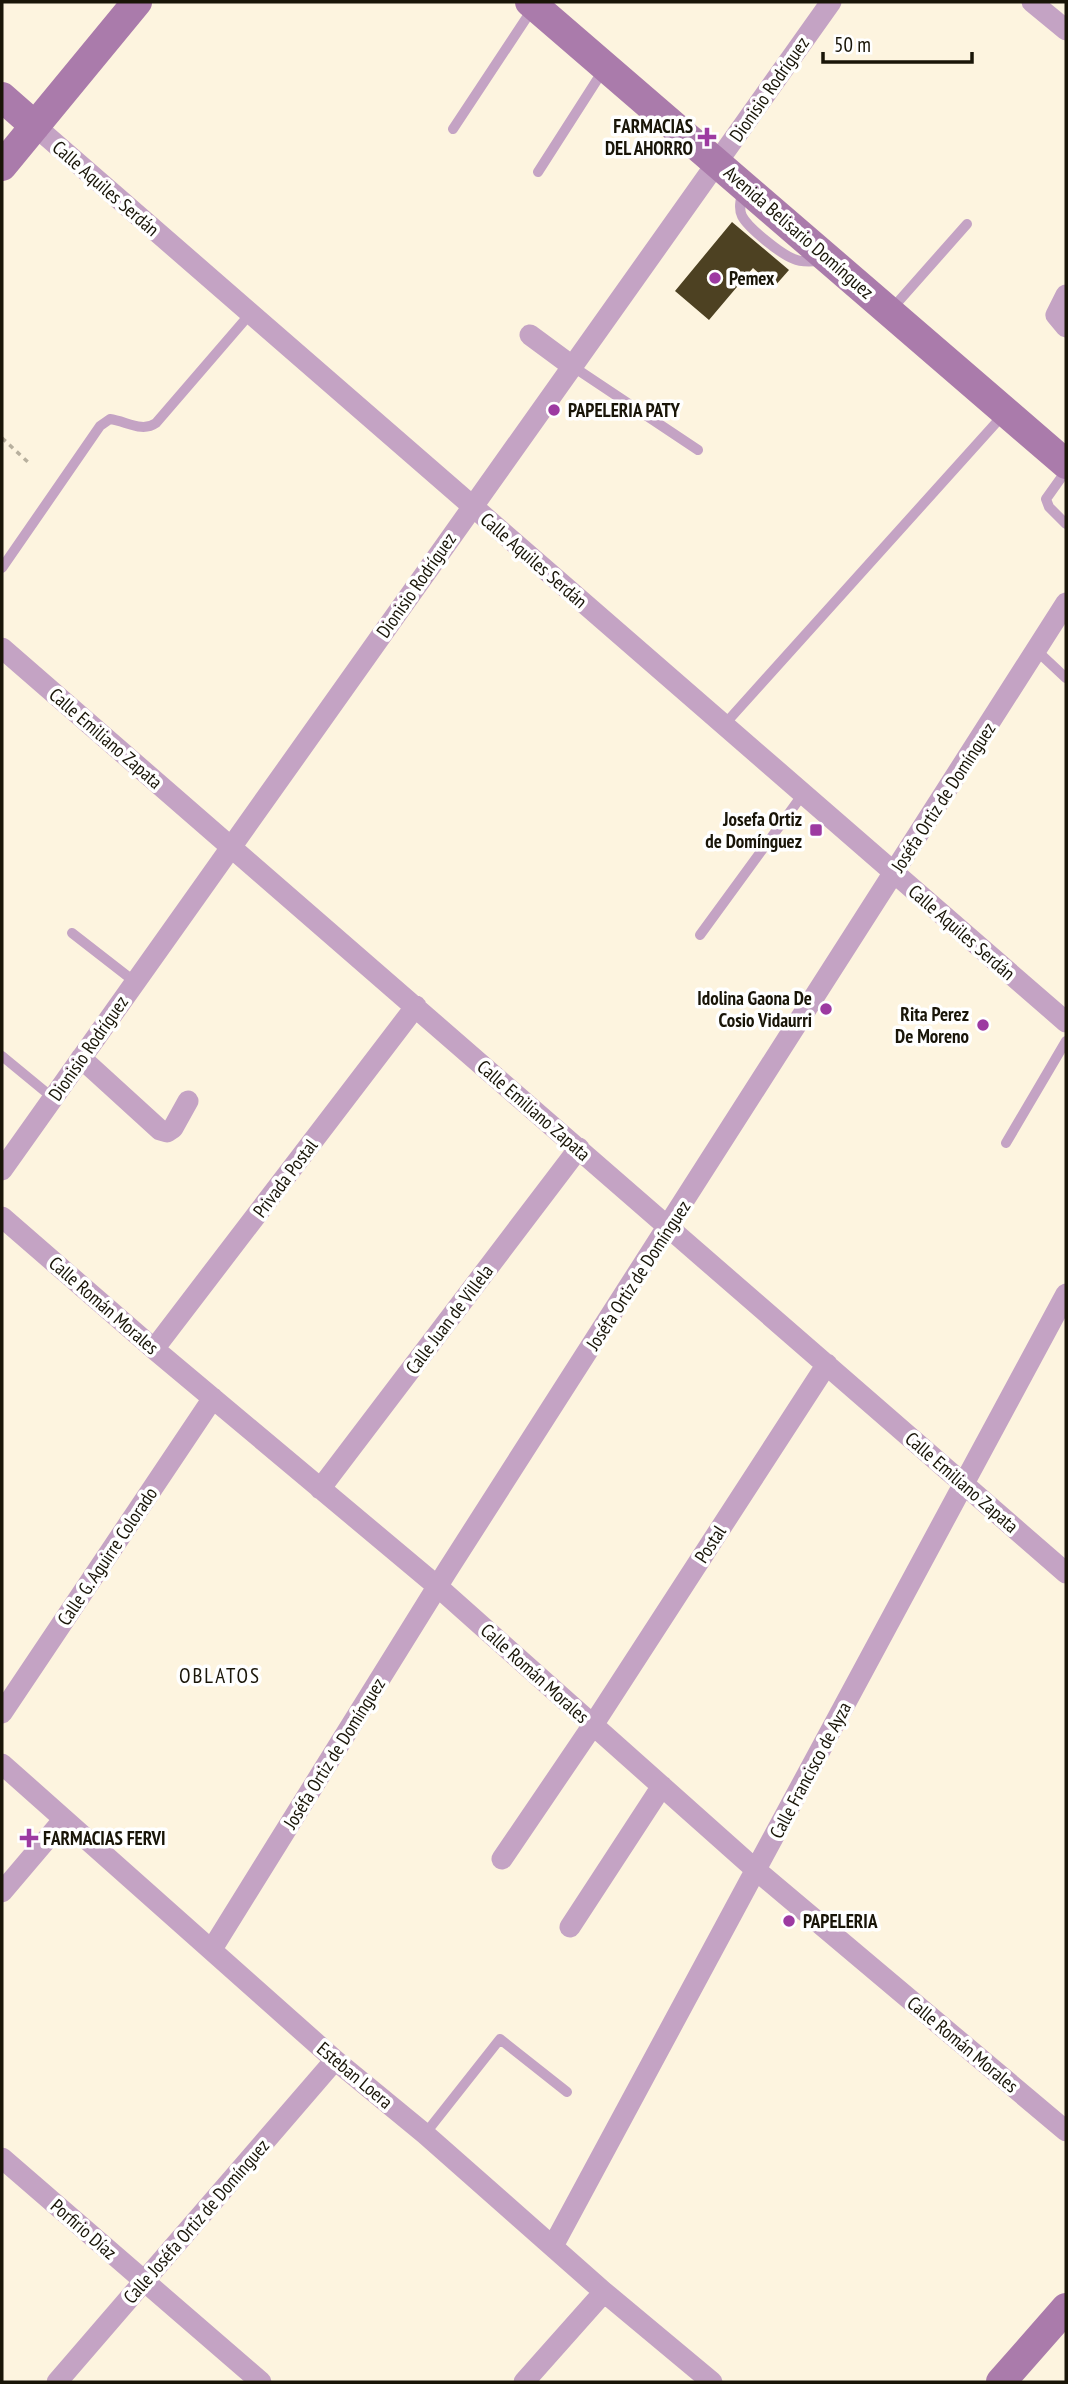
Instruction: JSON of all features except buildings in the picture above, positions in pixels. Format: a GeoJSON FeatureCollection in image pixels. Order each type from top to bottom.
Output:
{"type":"FeatureCollection","features":[{"type":"Feature","properties":{"kind":"main road"},"geometry":{"type":"LineString","coordinates":[[2,166],[137,2]]}},
{"type":"Feature","properties":{"kind":"main road","name":"Avenida Belisario Domínguez"},"geometry":{"type":"LineString","coordinates":[[532,4],[1066,464]]}},
{"type":"Feature","properties":{"kind":"main road","name":"Calle Aquiles Serdán"},"geometry":{"type":"LineString","coordinates":[[2,97],[35,126]]}},
{"type":"Feature","properties":{"kind":"main road"},"geometry":{"type":"LineString","coordinates":[[1002,2382],[1066,2308]]}},
{"type":"Feature","properties":{"kind":"street","name":"Dionisio Rodríguez"},"geometry":{"type":"LineString","coordinates":[[2,1170],[831,2]]}},
{"type":"Feature","properties":{"kind":"street"},"geometry":{"type":"LineString","coordinates":[[1032,2],[1066,30]]}},
{"type":"Feature","properties":{"kind":"street","name":"Calle Aquiles Serdán"},"geometry":{"type":"LineString","coordinates":[[35,126],[1066,1022]]}},
{"type":"Feature","properties":{"kind":"street"},"geometry":{"type":"LineString","coordinates":[[1061,321],[1066,295]]}},
{"type":"Feature","properties":{"kind":"street"},"geometry":{"type":"LineString","coordinates":[[530,335],[572,366]]}},
{"type":"Feature","properties":{"kind":"street","name":"Joséfa Ortiz de Domínguez"},"geometry":{"type":"LineString","coordinates":[[212,1949],[437,1587],[1066,603]]}},
{"type":"Feature","properties":{"kind":"street","name":"Calle Emiliano Zapata"},"geometry":{"type":"LineString","coordinates":[[2,648],[1066,1573]]}},
{"type":"Feature","properties":{"kind":"street","name":"Privada Postal"},"geometry":{"type":"LineString","coordinates":[[155,1349],[416,1006]]}},
{"type":"Feature","properties":{"kind":"street"},"geometry":{"type":"LineString","coordinates":[[81,1058],[160,1130],[167,1132],[173,1128],[188,1101]]}},
{"type":"Feature","properties":{"kind":"street","name":"Calle Juan de Villela"},"geometry":{"type":"LineString","coordinates":[[320,1489],[579,1148]]}},
{"type":"Feature","properties":{"kind":"street","name":"Calle Román Morales"},"geometry":{"type":"LineString","coordinates":[[2,1217],[437,1587],[756,1870],[1066,2131]]}},
{"type":"Feature","properties":{"kind":"street","name":"Calle Francisco de Ayza"},"geometry":{"type":"LineString","coordinates":[[553,2246],[1066,1294]]}},
{"type":"Feature","properties":{"kind":"street","name":"Postal"},"geometry":{"type":"LineString","coordinates":[[502,1859],[593,1725],[827,1364]]}},
{"type":"Feature","properties":{"kind":"street","name":"Calle G. Aguirre Colorado"},"geometry":{"type":"LineString","coordinates":[[2,1713],[213,1398]]}},
{"type":"Feature","properties":{"kind":"street","name":"Esteban Loera"},"geometry":{"type":"LineString","coordinates":[[2,1764],[335,2060],[425,2134],[604,2292],[712,2382]]}},
{"type":"Feature","properties":{"kind":"street"},"geometry":{"type":"LineString","coordinates":[[570,1927],[662,1786]]}},
{"type":"Feature","properties":{"kind":"street"},"geometry":{"type":"LineString","coordinates":[[2,1892],[64,1819]]}},
{"type":"Feature","properties":{"kind":"street","name":"Calle Joséfa Ortiz de Domínguez"},"geometry":{"type":"LineString","coordinates":[[57,2382],[335,2060]]}},
{"type":"Feature","properties":{"kind":"street","name":"Porfirio Díaz"},"geometry":{"type":"LineString","coordinates":[[2,2158],[261,2382]]}},
{"type":"Feature","properties":{"kind":"street"},"geometry":{"type":"LineString","coordinates":[[523,2382],[604,2292]]}},
{"type":"Feature","properties":{"kind":"lane"},"geometry":{"type":"LineString","coordinates":[[453,129],[532,4]]}},
{"type":"Feature","properties":{"kind":"lane"},"geometry":{"type":"LineString","coordinates":[[538,172],[606,66]]}},
{"type":"Feature","properties":{"kind":"lane"},"geometry":{"type":"LineString","coordinates":[[890,312],[967,225]]}},
{"type":"Feature","properties":{"kind":"lane"},"geometry":{"type":"LineString","coordinates":[[2,568],[100,426],[110,419],[141,427],[152,426],[250,314]]}},
{"type":"Feature","properties":{"kind":"lane"},"geometry":{"type":"LineString","coordinates":[[572,366],[698,450]]}},
{"type":"Feature","properties":{"kind":"lane"},"geometry":{"type":"LineString","coordinates":[[724,725],[1006,412]]}},
{"type":"Feature","properties":{"kind":"lane"},"geometry":{"type":"LineString","coordinates":[[1066,471],[1046,499],[1049,507],[1066,524]]}},
{"type":"Feature","properties":{"kind":"lane"},"geometry":{"type":"LineString","coordinates":[[1036,650],[1066,678]]}},
{"type":"Feature","properties":{"kind":"lane"},"geometry":{"type":"LineString","coordinates":[[700,935],[803,794]]}},
{"type":"Feature","properties":{"kind":"lane"},"geometry":{"type":"LineString","coordinates":[[72,933],[135,982]]}},
{"type":"Feature","properties":{"kind":"lane"},"geometry":{"type":"LineString","coordinates":[[1006,1143],[1066,1041]]}},
{"type":"Feature","properties":{"kind":"lane"},"geometry":{"type":"LineString","coordinates":[[2,1056],[52,1098]]}},
{"type":"Feature","properties":{"kind":"lane"},"geometry":{"type":"LineString","coordinates":[[425,2134],[500,2039],[567,2092]]}},
{"type":"Feature","properties":{"kind":"path"},"geometry":{"type":"LineString","coordinates":[[2,438],[30,464]]}},
{"type":"Feature","properties":{"kind":"place","name":"FARMACIAS DEL AHORRO"},"geometry":{"type":"Point","coordinates":[707,137]}},
{"type":"Feature","properties":{"kind":"place","name":"Pemex"},"geometry":{"type":"Point","coordinates":[715,278]}},
{"type":"Feature","properties":{"kind":"place","name":"PAPELERIA PATY"},"geometry":{"type":"Point","coordinates":[554,410]}},
{"type":"Feature","properties":{"kind":"place","name":"Josefa Ortiz de Domínguez"},"geometry":{"type":"Point","coordinates":[816,830]}},
{"type":"Feature","properties":{"kind":"place","name":"Idolina Gaona De Cosio Vidaurri"},"geometry":{"type":"Point","coordinates":[826,1009]}},
{"type":"Feature","properties":{"kind":"place","name":"Rita Perez De Moreno"},"geometry":{"type":"Point","coordinates":[983,1025]}},
{"type":"Feature","properties":{"kind":"place","name":"FARMACIAS FERVI"},"geometry":{"type":"Point","coordinates":[29,1838]}},
{"type":"Feature","properties":{"kind":"place","name":"PAPELERIA"},"geometry":{"type":"Point","coordinates":[789,1921]}},
{"type":"Feature","properties":{"kind":"district","name":"OBLATOS"},"geometry":{"type":"Point","coordinates":[220,1676]}}]}
